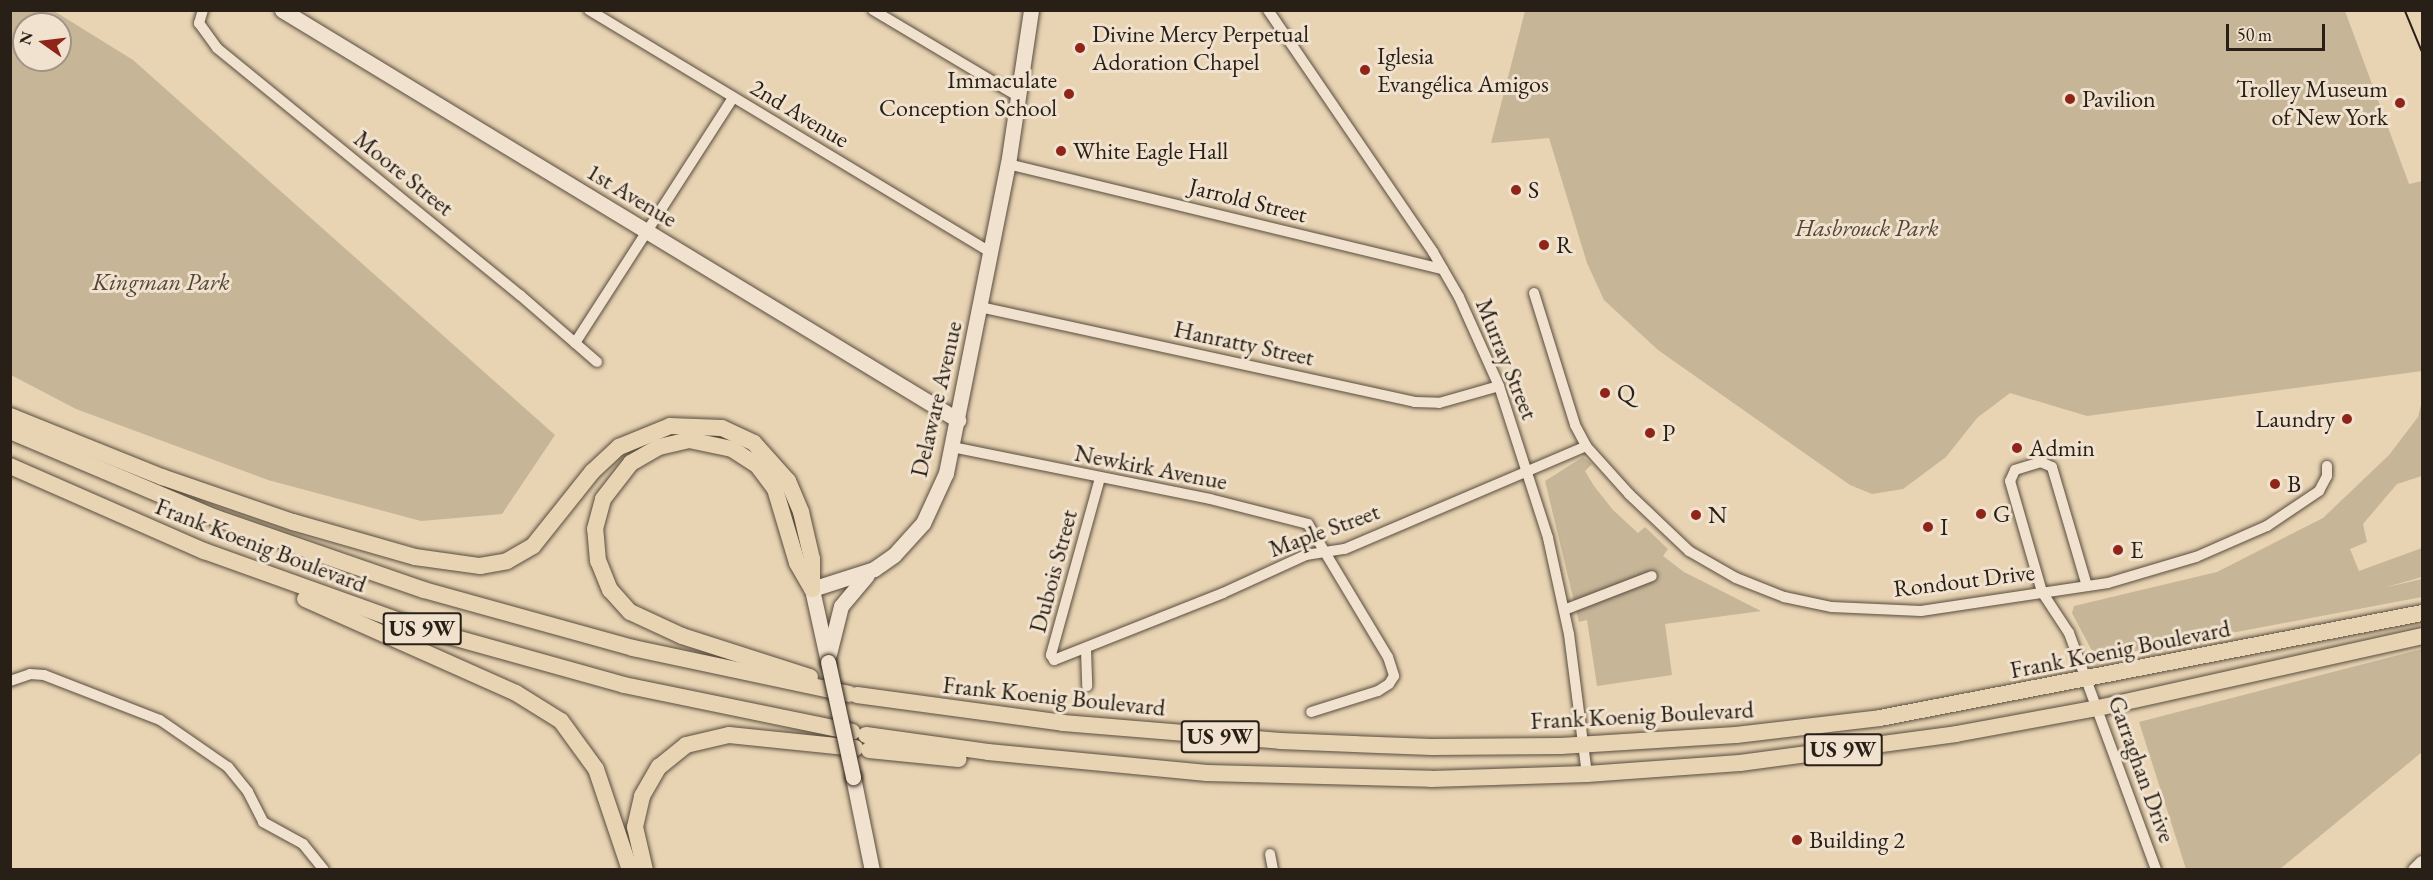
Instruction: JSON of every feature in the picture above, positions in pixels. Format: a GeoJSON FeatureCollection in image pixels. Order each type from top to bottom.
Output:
{"type":"FeatureCollection","features":[{"type":"Feature","properties":{"kind":"main road"},"geometry":{"type":"LineString","coordinates":[[10,416],[162,477],[293,522],[404,554],[480,566],[507,561],[533,546],[592,472],[619,447],[670,426],[723,428],[761,448],[788,481],[801,512],[812,559],[812,589]]}},
{"type":"Feature","properties":{"kind":"main road","name":"Frank Koenig Boulevard"},"geometry":{"type":"LineString","coordinates":[[10,431],[216,518],[414,587],[633,648],[877,698],[1063,723],[1280,741],[1432,747],[1584,742],[1803,728],[1948,707],[2422,614]]}},
{"type":"Feature","properties":{"kind":"main road"},"geometry":{"type":"LineString","coordinates":[[812,589],[797,563],[776,489],[757,465],[732,448],[689,440],[659,447],[631,463],[603,499],[595,529],[598,561],[610,590],[630,612],[682,636],[851,692]]}},
{"type":"Feature","properties":{"kind":"main road","name":"Frank Koenig Boulevard"},"geometry":{"type":"LineString","coordinates":[[10,466],[204,550],[342,602],[545,664],[698,702],[860,741],[1059,760],[1288,777],[1431,779],[1587,774],[1813,754],[2098,708],[2422,636]]}},
{"type":"Feature","properties":{"kind":"main road"},"geometry":{"type":"LineString","coordinates":[[204,550],[548,710],[574,735],[596,769],[630,870]]}},
{"type":"Feature","properties":{"kind":"main road"},"geometry":{"type":"LineString","coordinates":[[645,870],[635,827],[642,796],[659,767],[686,745],[729,735],[860,741]]}},
{"type":"Feature","properties":{"kind":"street","name":"Moore Street"},"geometry":{"type":"LineString","coordinates":[[202,10],[199,23],[217,48],[597,362]]}},
{"type":"Feature","properties":{"kind":"street","name":"1st Avenue"},"geometry":{"type":"LineString","coordinates":[[282,10],[958,420]]}},
{"type":"Feature","properties":{"kind":"street","name":"2nd Avenue"},"geometry":{"type":"LineString","coordinates":[[589,10],[989,251]]}},
{"type":"Feature","properties":{"kind":"street"},"geometry":{"type":"LineString","coordinates":[[873,10],[1019,97]]}},
{"type":"Feature","properties":{"kind":"street","name":"Delaware Avenue"},"geometry":{"type":"LineString","coordinates":[[812,589],[874,569],[894,555],[923,523],[940,488],[958,420],[989,251],[1008,164],[1031,10]]}},
{"type":"Feature","properties":{"kind":"street","name":"Murray Street"},"geometry":{"type":"LineString","coordinates":[[1268,10],[1375,163],[1442,269],[1499,386],[1528,470],[1564,610],[1587,774]]}},
{"type":"Feature","properties":{"kind":"street"},"geometry":{"type":"LineString","coordinates":[[575,343],[733,98]]}},
{"type":"Feature","properties":{"kind":"street","name":"Jarrold Street"},"geometry":{"type":"LineString","coordinates":[[1008,164],[1442,269]]}},
{"type":"Feature","properties":{"kind":"street","name":"Rondout Drive"},"geometry":{"type":"LineString","coordinates":[[1534,293],[1586,446],[1629,494],[1689,551],[1737,578],[1784,597],[1832,607],[1921,611],[2087,586],[2196,557],[2267,526],[2319,491],[2327,476],[2327,466]]}},
{"type":"Feature","properties":{"kind":"street","name":"Hanratty Street"},"geometry":{"type":"LineString","coordinates":[[980,307],[1415,402],[1439,403],[1499,386]]}},
{"type":"Feature","properties":{"kind":"street"},"geometry":{"type":"LineString","coordinates":[[1528,470],[1586,446]]}},
{"type":"Feature","properties":{"kind":"street","name":"Newkirk Avenue"},"geometry":{"type":"LineString","coordinates":[[952,447],[1210,499],[1302,521],[1327,552],[1388,657],[1394,680],[1378,691],[1311,712]]}},
{"type":"Feature","properties":{"kind":"street","name":"Garraghan Drive"},"geometry":{"type":"LineString","coordinates":[[2087,586],[2052,467],[2041,462],[2015,470],[2010,481],[2042,592],[2059,613],[2088,680],[2156,870]]}},
{"type":"Feature","properties":{"kind":"street","name":"Maple Street"},"geometry":{"type":"LineString","coordinates":[[1068,657],[1306,555],[1345,549],[1528,470]]}},
{"type":"Feature","properties":{"kind":"street","name":"Dubois Street"},"geometry":{"type":"LineString","coordinates":[[1068,657],[1054,660],[1051,655],[1100,478]]}},
{"type":"Feature","properties":{"kind":"street"},"geometry":{"type":"LineString","coordinates":[[828,662],[841,606],[848,593],[874,569]]}},
{"type":"Feature","properties":{"kind":"street"},"geometry":{"type":"LineString","coordinates":[[1564,610],[1652,576]]}},
{"type":"Feature","properties":{"kind":"street"},"geometry":{"type":"LineString","coordinates":[[812,589],[872,870]]}},
{"type":"Feature","properties":{"kind":"street"},"geometry":{"type":"LineString","coordinates":[[1086,650],[1087,686]]}},
{"type":"Feature","properties":{"kind":"street"},"geometry":{"type":"LineString","coordinates":[[10,681],[37,674],[160,720],[228,767],[248,792],[263,822],[303,844],[324,870]]}},
{"type":"Feature","properties":{"kind":"street"},"geometry":{"type":"LineString","coordinates":[[1270,854],[1273,870]]}},
{"type":"Feature","properties":{"kind":"street"},"geometry":{"type":"LineString","coordinates":[[2415,870],[2422,863]]}},
{"type":"Feature","properties":{"kind":"green space","name":"Kingman Park"},"geometry":{"type":"Polygon","coordinates":[[[11,10],[56,12],[12,12],[12,72],[72,72],[72,22],[133,60],[555,435],[502,514],[421,521],[268,480],[76,409],[11,375],[11,10]]]}},
{"type":"Feature","properties":{"kind":"green space","name":"Hasbrouck Park"},"geometry":{"type":"Polygon","coordinates":[[[1525,11],[2345,11],[2409,184],[2422,181],[2422,371],[2087,416],[2010,393],[1977,418],[1946,457],[1903,489],[1872,494],[1850,485],[1658,350],[1604,300],[1587,263],[1549,138],[1491,143],[1525,11]]]}},
{"type":"Feature","properties":{"kind":"green space"},"geometry":{"type":"Polygon","coordinates":[[[2422,401],[2422,476],[2397,484],[2363,524],[2367,542],[2350,549],[2359,571],[2422,548],[2422,577],[2383,588],[2422,579],[2422,597],[2104,657],[2092,651],[2072,613],[2074,606],[2217,572],[2323,518],[2389,455],[2418,417],[2422,401]]]}},
{"type":"Feature","properties":{"kind":"green space"},"geometry":{"type":"Polygon","coordinates":[[[1583,457],[1592,464],[1585,471],[1613,510],[1638,533],[1645,527],[1668,549],[1663,556],[1684,572],[1761,611],[1665,624],[1672,675],[1597,686],[1587,620],[1579,622],[1545,481],[1583,457]]]}},
{"type":"Feature","properties":{"kind":"green space"},"geometry":{"type":"Polygon","coordinates":[[[2422,649],[2422,752],[2280,869],[2186,869],[2139,722],[2422,649]]]}},
{"type":"Feature","properties":{"kind":"tram line"},"geometry":{"type":"LineString","coordinates":[[2405,10],[2422,51]]}},
{"type":"Feature","properties":{"kind":"place","name":"Divine Mercy Perpetual Adoration Chapel"},"geometry":{"type":"Point","coordinates":[1080,48]}},
{"type":"Feature","properties":{"kind":"place","name":"Iglesia Evangélica Amigos"},"geometry":{"type":"Point","coordinates":[1365,70]}},
{"type":"Feature","properties":{"kind":"place","name":"Immaculate Conception School"},"geometry":{"type":"Point","coordinates":[1069,94]}},
{"type":"Feature","properties":{"kind":"place","name":"Pavilion"},"geometry":{"type":"Point","coordinates":[2070,99]}},
{"type":"Feature","properties":{"kind":"place","name":"Trolley Museum of New York"},"geometry":{"type":"Point","coordinates":[2400,103]}},
{"type":"Feature","properties":{"kind":"place","name":"White Eagle Hall"},"geometry":{"type":"Point","coordinates":[1061,151]}},
{"type":"Feature","properties":{"kind":"place","name":"S"},"geometry":{"type":"Point","coordinates":[1516,190]}},
{"type":"Feature","properties":{"kind":"place","name":"R"},"geometry":{"type":"Point","coordinates":[1544,245]}},
{"type":"Feature","properties":{"kind":"place","name":"Q"},"geometry":{"type":"Point","coordinates":[1605,393]}},
{"type":"Feature","properties":{"kind":"place","name":"Laundry"},"geometry":{"type":"Point","coordinates":[2347,419]}},
{"type":"Feature","properties":{"kind":"place","name":"P"},"geometry":{"type":"Point","coordinates":[1650,433]}},
{"type":"Feature","properties":{"kind":"place","name":"Admin"},"geometry":{"type":"Point","coordinates":[2017,448]}},
{"type":"Feature","properties":{"kind":"place","name":"B"},"geometry":{"type":"Point","coordinates":[2275,484]}},
{"type":"Feature","properties":{"kind":"place","name":"G"},"geometry":{"type":"Point","coordinates":[1981,514]}},
{"type":"Feature","properties":{"kind":"place","name":"N"},"geometry":{"type":"Point","coordinates":[1696,515]}},
{"type":"Feature","properties":{"kind":"place","name":"I"},"geometry":{"type":"Point","coordinates":[1928,527]}},
{"type":"Feature","properties":{"kind":"place","name":"E"},"geometry":{"type":"Point","coordinates":[2118,550]}},
{"type":"Feature","properties":{"kind":"place","name":"Building 2"},"geometry":{"type":"Point","coordinates":[1797,840]}}]}
